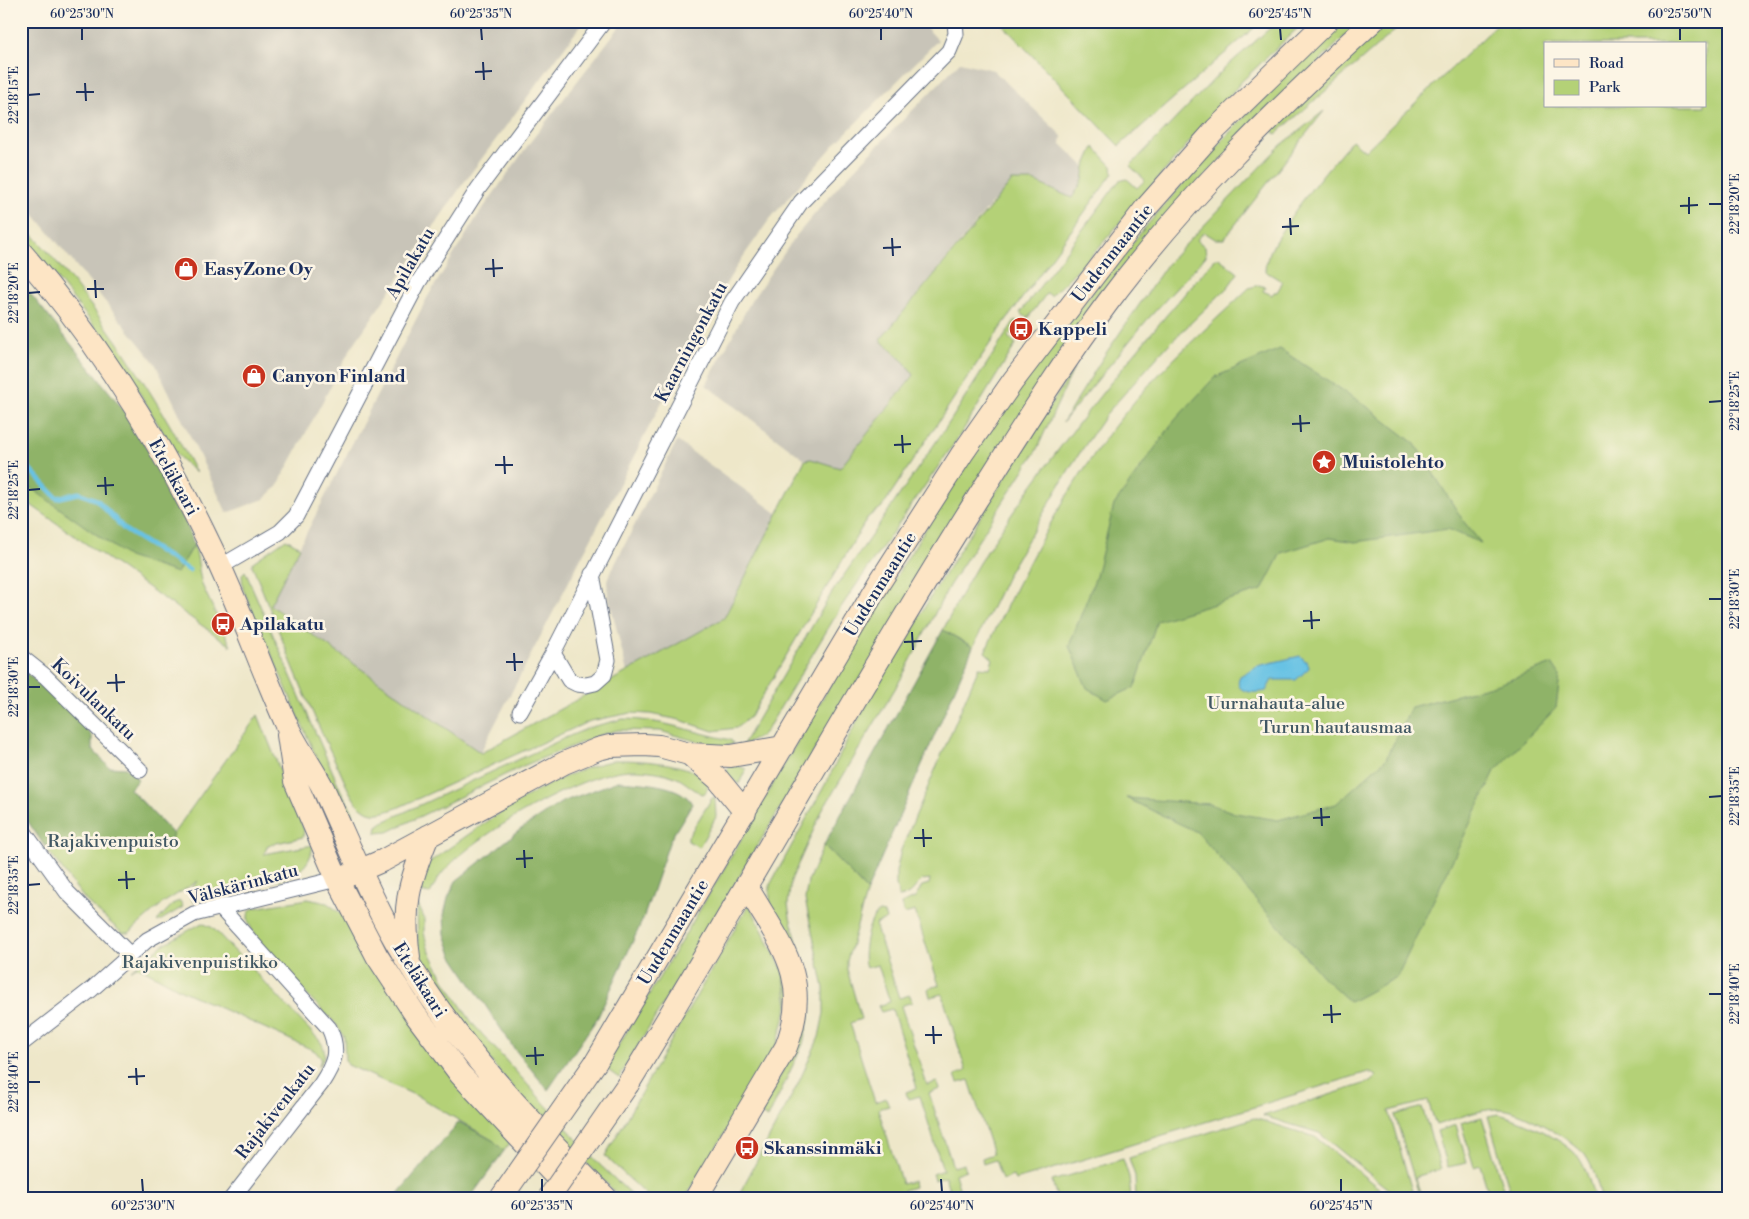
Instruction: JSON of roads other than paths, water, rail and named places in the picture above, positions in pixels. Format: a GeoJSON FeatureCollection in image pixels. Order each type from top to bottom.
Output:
{"type":"FeatureCollection","features":[{"type":"Feature","properties":{"kind":"main road","name":"Uudenmaantie"},"geometry":{"type":"LineString","coordinates":[[501,1198],[596,1062],[881,580],[962,454],[1013,381],[1145,208],[1216,130],[1326,21]]}},
{"type":"Feature","properties":{"kind":"main road","name":"Uudenmaantie"},"geometry":{"type":"LineString","coordinates":[[549,1198],[628,1084],[747,887],[861,687],[939,560],[1042,399],[1108,302],[1171,225],[1244,144],[1372,21]]}},
{"type":"Feature","properties":{"kind":"main road","name":"Eteläkaari"},"geometry":{"type":"LineString","coordinates":[[21,252],[74,317],[138,413],[182,490],[220,567],[286,725],[316,772],[361,872],[410,966],[443,1018],[492,1080],[606,1198]]}},
{"type":"Feature","properties":{"kind":"main road","name":"Eteläkaari"},"geometry":{"type":"LineString","coordinates":[[286,725],[295,781],[337,879],[378,956],[437,1044],[466,1081],[576,1198]]}},
{"type":"Feature","properties":{"kind":"main road"},"geometry":{"type":"LineString","coordinates":[[337,879],[361,872],[564,763],[598,749],[610,746],[644,744],[689,754],[730,756],[783,747]]}},
{"type":"Feature","properties":{"kind":"main road"},"geometry":{"type":"LineString","coordinates":[[689,754],[718,779],[745,812]]}},
{"type":"Feature","properties":{"kind":"main road"},"geometry":{"type":"LineString","coordinates":[[410,966],[406,933],[407,894],[412,875],[428,836]]}},
{"type":"Feature","properties":{"kind":"main road"},"geometry":{"type":"LineString","coordinates":[[696,1198],[786,1047],[795,1020],[798,1000],[791,964],[747,887]]}},
{"type":"Feature","properties":{"kind":"street","name":"Apilakatu"},"geometry":{"type":"LineString","coordinates":[[220,567],[280,532],[296,516],[435,253],[478,190],[604,21]]}},
{"type":"Feature","properties":{"kind":"street","name":"Kaarningonkatu"},"geometry":{"type":"LineString","coordinates":[[520,712],[553,653],[732,302],[801,202],[941,61],[954,43],[955,27]]}},
{"type":"Feature","properties":{"kind":"street"},"geometry":{"type":"LineString","coordinates":[[553,653],[569,680],[577,684],[595,683],[604,675],[608,660],[592,574]]}},
{"type":"Feature","properties":{"kind":"street","name":"Koivulankatu"},"geometry":{"type":"LineString","coordinates":[[21,657],[45,676],[140,770]]}},
{"type":"Feature","properties":{"kind":"street"},"geometry":{"type":"LineString","coordinates":[[21,828],[67,892],[129,954]]}},
{"type":"Feature","properties":{"kind":"street","name":"Välskärinkatu"},"geometry":{"type":"LineString","coordinates":[[21,1044],[92,989],[146,940],[194,914],[219,906],[337,879]]}},
{"type":"Feature","properties":{"kind":"street","name":"Rajakivenkatu"},"geometry":{"type":"LineString","coordinates":[[219,906],[330,1028],[335,1039],[336,1051],[333,1067],[321,1084],[232,1198]]}},
{"type":"Feature","properties":{"kind":"water"},"geometry":{"type":"Polygon","coordinates":[[[1300,656],[1308,663],[1309,668],[1296,680],[1272,680],[1266,691],[1261,692],[1246,691],[1239,686],[1240,676],[1257,666],[1300,656]]]}},
{"type":"Feature","properties":{"kind":"waterway"},"geometry":{"type":"LineString","coordinates":[[21,460],[57,498],[79,493],[97,500],[125,530],[189,570]]}},
{"type":"Feature","properties":{"kind":"place","name":"EasyZone Oy"},"geometry":{"type":"Point","coordinates":[186,269]}},
{"type":"Feature","properties":{"kind":"place","name":"Kappeli"},"geometry":{"type":"Point","coordinates":[1021,329]}},
{"type":"Feature","properties":{"kind":"place","name":"Canyon Finland"},"geometry":{"type":"Point","coordinates":[254,376]}},
{"type":"Feature","properties":{"kind":"place","name":"Muistolehto"},"geometry":{"type":"Point","coordinates":[1324,462]}},
{"type":"Feature","properties":{"kind":"place","name":"Apilakatu"},"geometry":{"type":"Point","coordinates":[223,624]}},
{"type":"Feature","properties":{"kind":"place","name":"Skanssinmäki"},"geometry":{"type":"Point","coordinates":[747,1148]}},
{"type":"Feature","properties":{"kind":"park label","name":"Uurnahauta-alue"},"geometry":{"type":"Point","coordinates":[1276,703]}},
{"type":"Feature","properties":{"kind":"park label","name":"Turun hautausmaa"},"geometry":{"type":"Point","coordinates":[1336,727]}},
{"type":"Feature","properties":{"kind":"park label","name":"Rajakivenpuisto"},"geometry":{"type":"Point","coordinates":[113,841]}},
{"type":"Feature","properties":{"kind":"park label","name":"Rajakivenpuistikko"},"geometry":{"type":"Point","coordinates":[200,962]}}]}
